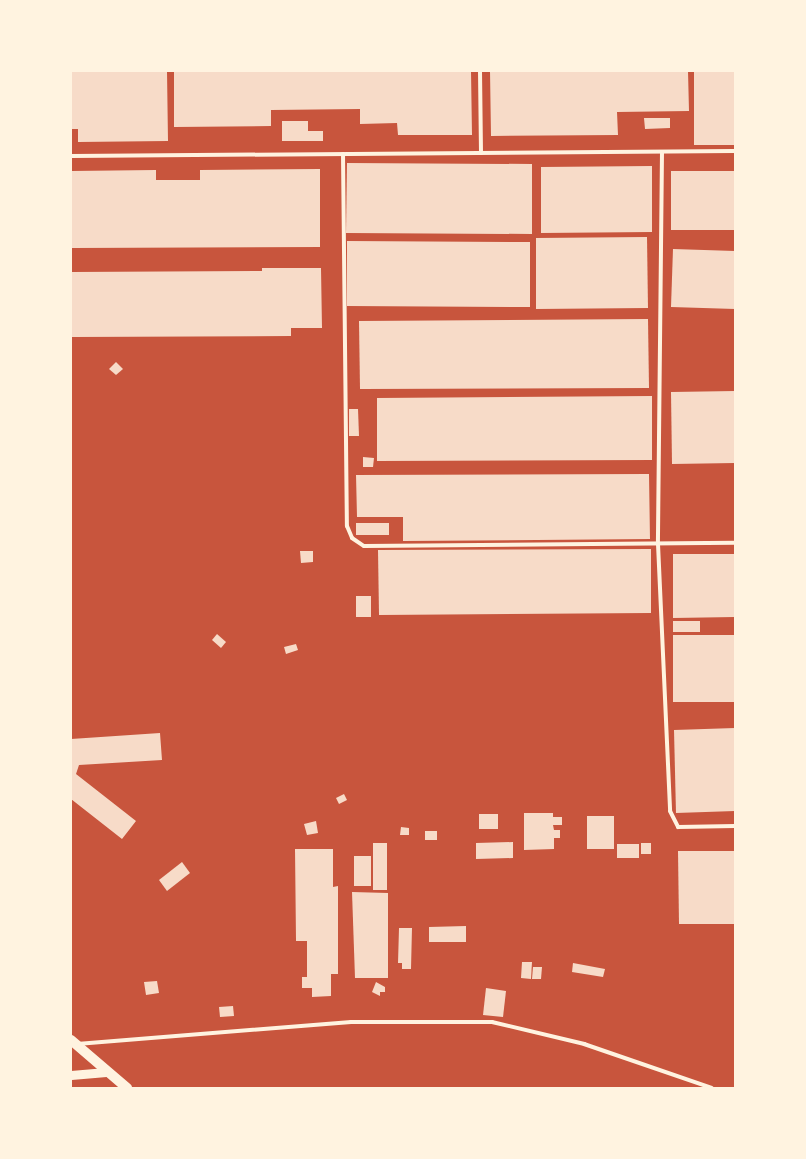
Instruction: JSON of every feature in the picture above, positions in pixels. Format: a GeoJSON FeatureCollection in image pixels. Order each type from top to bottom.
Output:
{"type":"FeatureCollection","features":[{"type":"Feature","properties":{"kind":"main road"},"geometry":{"type":"LineString","coordinates":[[74,1042],[106,1072],[127,1088]]}},
{"type":"Feature","properties":{"kind":"street"},"geometry":{"type":"LineString","coordinates":[[71,1075],[106,1072]]}},
{"type":"Feature","properties":{"kind":"lane"},"geometry":{"type":"LineString","coordinates":[[480,71],[481,153]]}},
{"type":"Feature","properties":{"kind":"lane"},"geometry":{"type":"LineString","coordinates":[[71,156],[735,151]]}},
{"type":"Feature","properties":{"kind":"lane"},"geometry":{"type":"LineString","coordinates":[[662,152],[658,544],[670,810],[678,827],[735,826]]}},
{"type":"Feature","properties":{"kind":"lane"},"geometry":{"type":"LineString","coordinates":[[343,154],[347,526],[352,538],[364,546],[735,542]]}},
{"type":"Feature","properties":{"kind":"lane"},"geometry":{"type":"LineString","coordinates":[[74,1042],[351,1022],[492,1022],[584,1044],[712,1088]]}},
{"type":"Feature","properties":{"kind":"building"},"geometry":{"type":"Polygon","coordinates":[[[71,71],[167,71],[168,141],[78,142],[78,129],[71,129],[71,71]]]}},
{"type":"Feature","properties":{"kind":"building"},"geometry":{"type":"Polygon","coordinates":[[[174,71],[471,71],[472,135],[398,135],[397,123],[360,124],[360,109],[271,110],[271,126],[174,127],[174,71]]]}},
{"type":"Feature","properties":{"kind":"building"},"geometry":{"type":"Polygon","coordinates":[[[490,71],[688,71],[689,111],[617,112],[618,135],[491,136],[490,71]]]}},
{"type":"Feature","properties":{"kind":"building"},"geometry":{"type":"Polygon","coordinates":[[[694,71],[735,71],[735,145],[694,145],[694,71]]]}},
{"type":"Feature","properties":{"kind":"building"},"geometry":{"type":"Polygon","coordinates":[[[644,118],[670,118],[670,128],[645,129],[644,118]]]}},
{"type":"Feature","properties":{"kind":"building"},"geometry":{"type":"Polygon","coordinates":[[[282,121],[308,121],[308,131],[323,131],[323,141],[282,141],[282,121]]]}},
{"type":"Feature","properties":{"kind":"building"},"geometry":{"type":"Polygon","coordinates":[[[347,163],[532,164],[532,234],[346,233],[347,163]]]}},
{"type":"Feature","properties":{"kind":"building"},"geometry":{"type":"Polygon","coordinates":[[[652,166],[652,232],[541,233],[541,167],[652,166]]]}},
{"type":"Feature","properties":{"kind":"building"},"geometry":{"type":"Polygon","coordinates":[[[320,169],[320,247],[71,248],[71,171],[156,170],[156,180],[200,180],[200,170],[320,169]]]}},
{"type":"Feature","properties":{"kind":"building"},"geometry":{"type":"Polygon","coordinates":[[[671,171],[735,171],[735,230],[671,230],[671,171]]]}},
{"type":"Feature","properties":{"kind":"building"},"geometry":{"type":"Polygon","coordinates":[[[647,237],[648,308],[536,309],[536,238],[647,237]]]}},
{"type":"Feature","properties":{"kind":"building"},"geometry":{"type":"Polygon","coordinates":[[[347,241],[530,242],[530,307],[347,306],[347,241]]]}},
{"type":"Feature","properties":{"kind":"building"},"geometry":{"type":"Polygon","coordinates":[[[673,249],[735,251],[735,309],[671,307],[673,249]]]}},
{"type":"Feature","properties":{"kind":"building"},"geometry":{"type":"Polygon","coordinates":[[[262,268],[321,268],[322,328],[291,328],[291,336],[71,337],[71,272],[262,271],[262,268]]]}},
{"type":"Feature","properties":{"kind":"building"},"geometry":{"type":"Polygon","coordinates":[[[648,319],[649,388],[360,389],[359,321],[648,319]]]}},
{"type":"Feature","properties":{"kind":"building"},"geometry":{"type":"Polygon","coordinates":[[[116,362],[123,369],[116,375],[109,369],[116,362]]]}},
{"type":"Feature","properties":{"kind":"building"},"geometry":{"type":"Polygon","coordinates":[[[735,391],[735,463],[672,464],[671,392],[735,391]]]}},
{"type":"Feature","properties":{"kind":"building"},"geometry":{"type":"Polygon","coordinates":[[[652,396],[652,460],[377,461],[377,398],[652,396]]]}},
{"type":"Feature","properties":{"kind":"building"},"geometry":{"type":"Polygon","coordinates":[[[349,409],[358,409],[359,436],[349,436],[349,409]]]}},
{"type":"Feature","properties":{"kind":"building"},"geometry":{"type":"Polygon","coordinates":[[[363,457],[374,458],[373,467],[363,467],[363,457]]]}},
{"type":"Feature","properties":{"kind":"building"},"geometry":{"type":"Polygon","coordinates":[[[649,474],[650,539],[403,541],[403,517],[357,517],[356,475],[649,474]]]}},
{"type":"Feature","properties":{"kind":"building"},"geometry":{"type":"Polygon","coordinates":[[[356,523],[389,523],[389,535],[356,535],[356,523]]]}},
{"type":"Feature","properties":{"kind":"building"},"geometry":{"type":"Polygon","coordinates":[[[651,549],[651,613],[379,615],[378,550],[651,549]]]}},
{"type":"Feature","properties":{"kind":"building"},"geometry":{"type":"Polygon","coordinates":[[[300,551],[313,551],[313,562],[301,563],[300,551]]]}},
{"type":"Feature","properties":{"kind":"building"},"geometry":{"type":"Polygon","coordinates":[[[673,554],[735,554],[735,617],[673,618],[673,554]]]}},
{"type":"Feature","properties":{"kind":"building"},"geometry":{"type":"Polygon","coordinates":[[[356,596],[371,596],[371,617],[356,617],[356,596]]]}},
{"type":"Feature","properties":{"kind":"building"},"geometry":{"type":"Polygon","coordinates":[[[673,621],[700,621],[700,632],[673,632],[673,621]]]}},
{"type":"Feature","properties":{"kind":"building"},"geometry":{"type":"Polygon","coordinates":[[[217,634],[226,642],[221,648],[212,640],[217,634]]]}},
{"type":"Feature","properties":{"kind":"building"},"geometry":{"type":"Polygon","coordinates":[[[673,635],[735,635],[735,702],[673,702],[673,635]]]}},
{"type":"Feature","properties":{"kind":"building"},"geometry":{"type":"Polygon","coordinates":[[[296,644],[298,650],[286,654],[284,647],[296,644]]]}},
{"type":"Feature","properties":{"kind":"building"},"geometry":{"type":"Polygon","coordinates":[[[735,728],[735,811],[676,813],[674,730],[735,728]]]}},
{"type":"Feature","properties":{"kind":"building"},"geometry":{"type":"Polygon","coordinates":[[[160,733],[162,760],[79,765],[76,774],[136,821],[122,839],[71,799],[71,739],[160,733]]]}},
{"type":"Feature","properties":{"kind":"building"},"geometry":{"type":"Polygon","coordinates":[[[344,794],[347,800],[339,804],[336,798],[344,794]]]}},
{"type":"Feature","properties":{"kind":"building"},"geometry":{"type":"Polygon","coordinates":[[[524,813],[553,813],[553,817],[562,817],[562,825],[553,825],[554,830],[560,830],[560,838],[554,838],[554,849],[524,850],[524,813]]]}},
{"type":"Feature","properties":{"kind":"building"},"geometry":{"type":"Polygon","coordinates":[[[479,814],[498,814],[498,829],[479,829],[479,814]]]}},
{"type":"Feature","properties":{"kind":"building"},"geometry":{"type":"Polygon","coordinates":[[[587,816],[614,816],[614,849],[587,849],[587,816]]]}},
{"type":"Feature","properties":{"kind":"building"},"geometry":{"type":"Polygon","coordinates":[[[316,821],[318,833],[307,835],[304,824],[316,821]]]}},
{"type":"Feature","properties":{"kind":"building"},"geometry":{"type":"Polygon","coordinates":[[[401,827],[409,828],[409,835],[400,835],[401,827]]]}},
{"type":"Feature","properties":{"kind":"building"},"geometry":{"type":"Polygon","coordinates":[[[425,831],[437,831],[437,840],[425,840],[425,831]]]}},
{"type":"Feature","properties":{"kind":"building"},"geometry":{"type":"Polygon","coordinates":[[[513,842],[513,858],[476,859],[476,843],[513,842]]]}},
{"type":"Feature","properties":{"kind":"building"},"geometry":{"type":"Polygon","coordinates":[[[373,843],[387,843],[387,890],[373,890],[373,843]]]}},
{"type":"Feature","properties":{"kind":"building"},"geometry":{"type":"Polygon","coordinates":[[[641,843],[651,843],[651,854],[641,854],[641,843]]]}},
{"type":"Feature","properties":{"kind":"building"},"geometry":{"type":"Polygon","coordinates":[[[617,844],[639,844],[639,858],[617,858],[617,844]]]}},
{"type":"Feature","properties":{"kind":"building"},"geometry":{"type":"Polygon","coordinates":[[[295,849],[333,849],[333,887],[338,886],[338,974],[331,974],[331,996],[312,997],[312,988],[302,988],[302,977],[307,977],[307,941],[296,941],[295,849]]]}},
{"type":"Feature","properties":{"kind":"building"},"geometry":{"type":"Polygon","coordinates":[[[678,851],[735,851],[735,924],[679,924],[678,851]]]}},
{"type":"Feature","properties":{"kind":"building"},"geometry":{"type":"Polygon","coordinates":[[[354,856],[371,856],[371,886],[354,886],[354,856]]]}},
{"type":"Feature","properties":{"kind":"building"},"geometry":{"type":"Polygon","coordinates":[[[182,862],[190,873],[167,891],[159,880],[182,862]]]}},
{"type":"Feature","properties":{"kind":"building"},"geometry":{"type":"Polygon","coordinates":[[[352,892],[388,893],[388,978],[355,978],[352,892]]]}},
{"type":"Feature","properties":{"kind":"building"},"geometry":{"type":"Polygon","coordinates":[[[466,926],[466,942],[429,942],[429,927],[466,926]]]}},
{"type":"Feature","properties":{"kind":"building"},"geometry":{"type":"Polygon","coordinates":[[[399,928],[412,928],[411,969],[402,969],[402,963],[398,963],[399,928]]]}},
{"type":"Feature","properties":{"kind":"building"},"geometry":{"type":"Polygon","coordinates":[[[522,962],[532,962],[531,979],[521,978],[522,962]]]}},
{"type":"Feature","properties":{"kind":"building"},"geometry":{"type":"Polygon","coordinates":[[[573,963],[605,969],[603,977],[572,972],[573,963]]]}},
{"type":"Feature","properties":{"kind":"building"},"geometry":{"type":"Polygon","coordinates":[[[533,967],[542,967],[541,979],[532,979],[533,967]]]}},
{"type":"Feature","properties":{"kind":"building"},"geometry":{"type":"Polygon","coordinates":[[[157,981],[159,993],[146,995],[144,982],[157,981]]]}},
{"type":"Feature","properties":{"kind":"building"},"geometry":{"type":"Polygon","coordinates":[[[376,982],[385,987],[385,992],[380,992],[380,996],[372,992],[376,982]]]}},
{"type":"Feature","properties":{"kind":"building"},"geometry":{"type":"Polygon","coordinates":[[[486,988],[506,991],[503,1017],[483,1015],[486,988]]]}},
{"type":"Feature","properties":{"kind":"building"},"geometry":{"type":"Polygon","coordinates":[[[233,1006],[234,1016],[220,1017],[219,1007],[233,1006]]]}}]}
